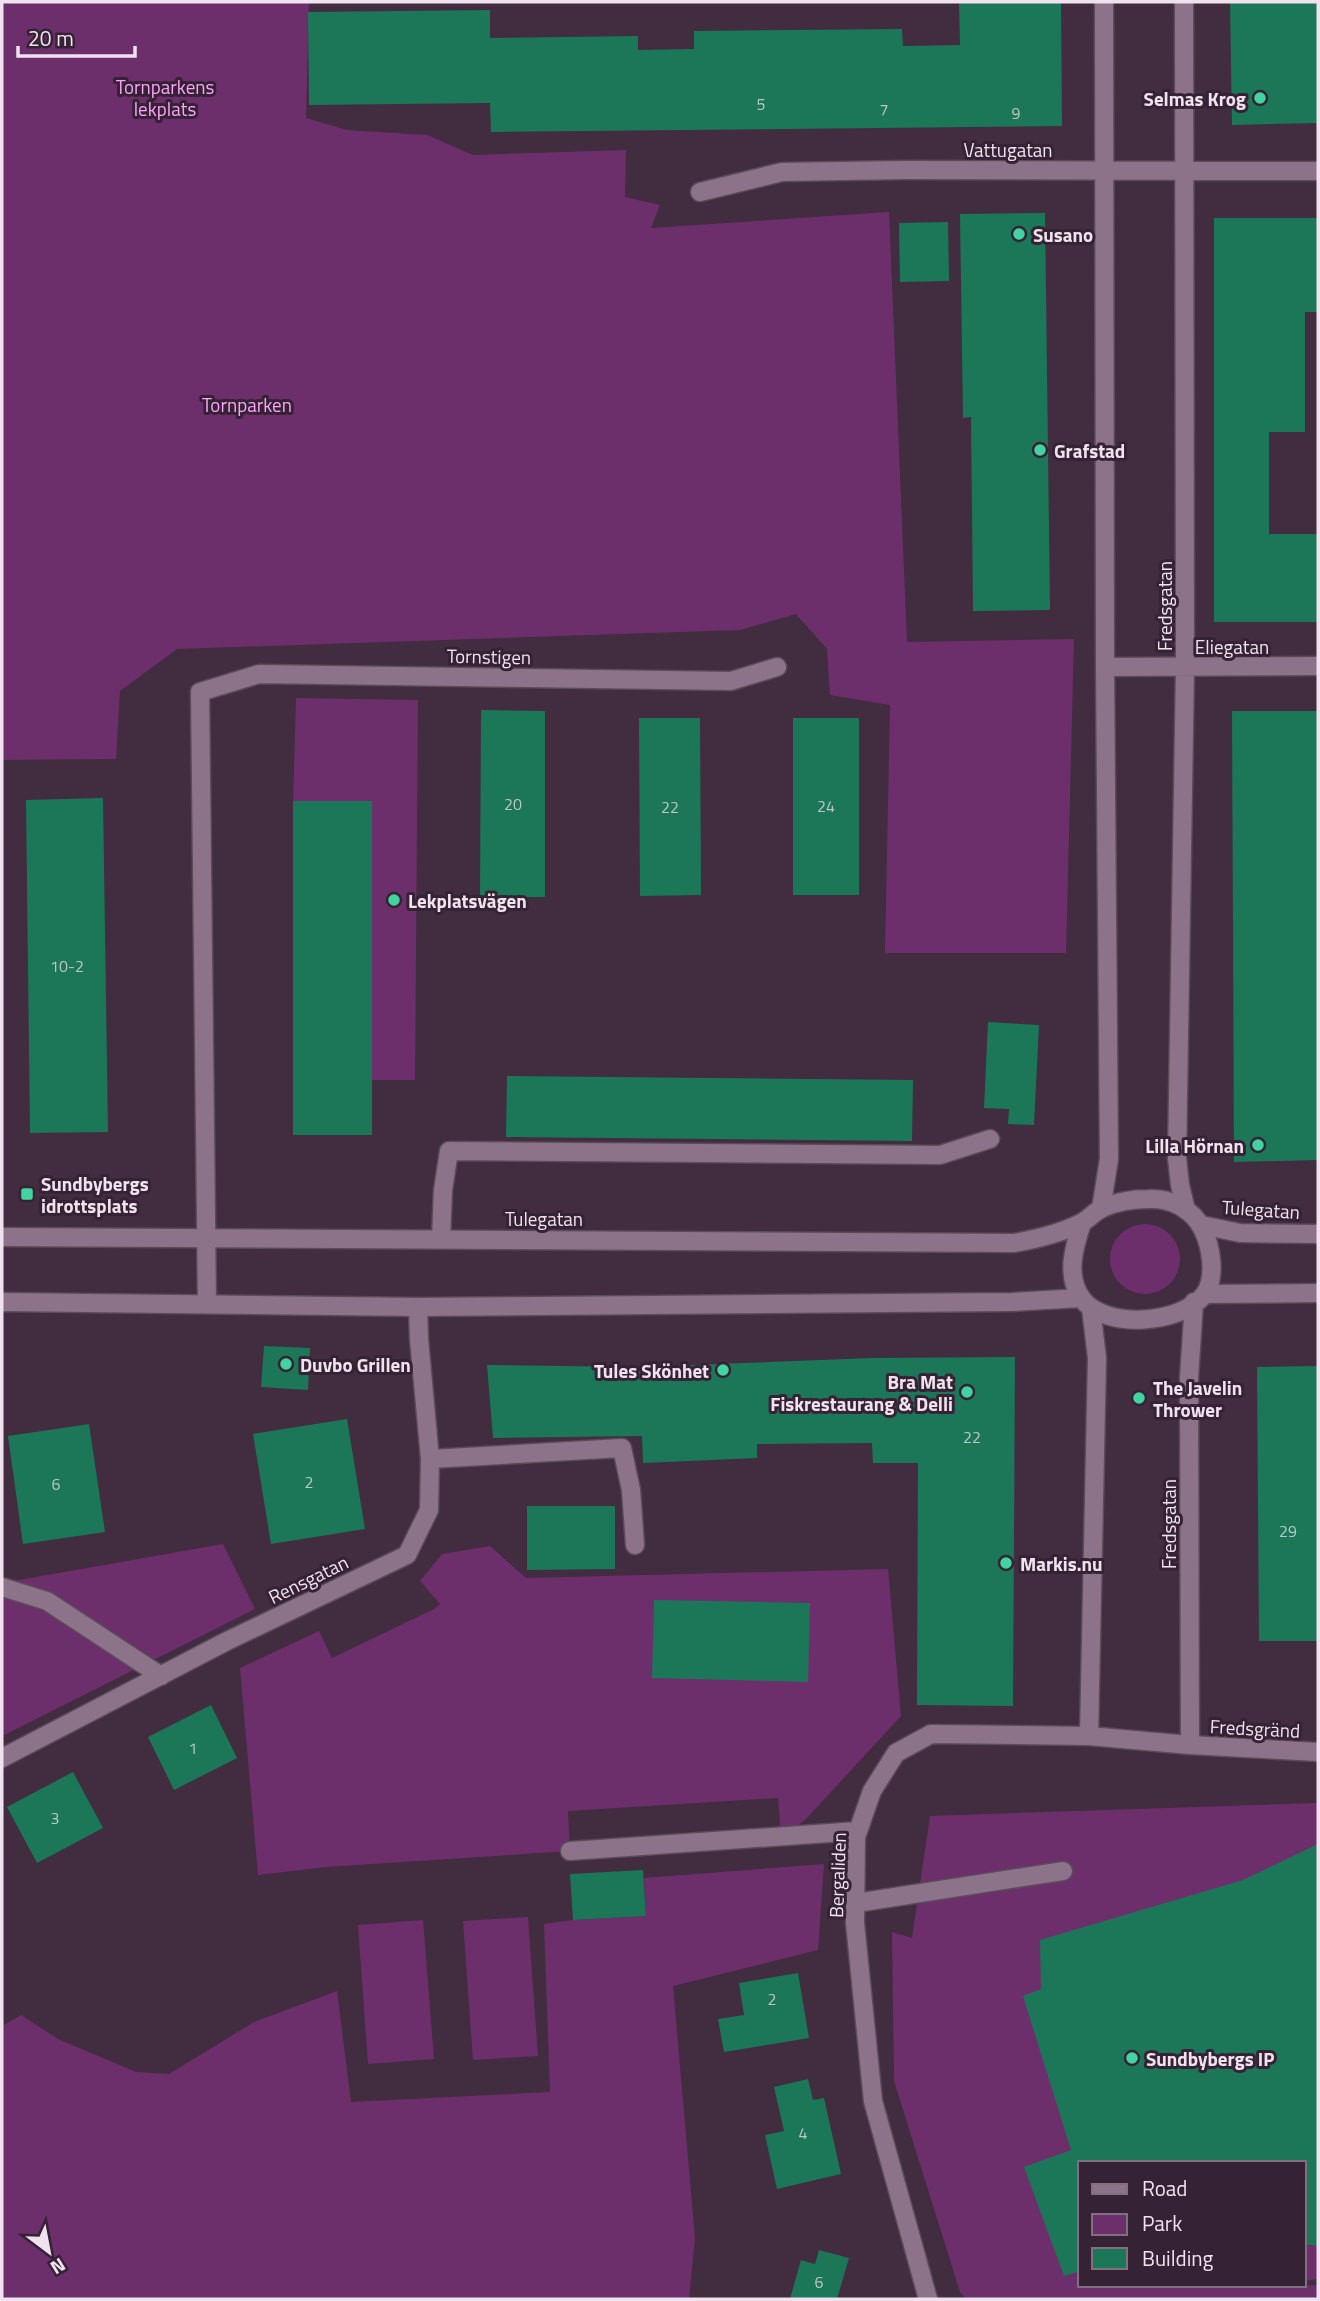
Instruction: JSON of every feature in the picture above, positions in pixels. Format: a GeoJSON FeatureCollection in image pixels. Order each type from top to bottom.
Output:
{"type":"FeatureCollection","features":[{"type":"Feature","properties":{"kind":"street"},"geometry":{"type":"LineString","coordinates":[[1101,1209],[1109,1159],[1104,2]]}},
{"type":"Feature","properties":{"kind":"street","name":"Fredsgatan"},"geometry":{"type":"LineString","coordinates":[[1184,2],[1185,667],[1177,1158],[1186,1210]]}},
{"type":"Feature","properties":{"kind":"street","name":"Vattugatan"},"geometry":{"type":"LineString","coordinates":[[700,192],[782,172],[1318,171]]}},
{"type":"Feature","properties":{"kind":"street","name":"Eliegatan"},"geometry":{"type":"LineString","coordinates":[[1105,667],[1318,666]]}},
{"type":"Feature","properties":{"kind":"street","name":"Tornstigen"},"geometry":{"type":"LineString","coordinates":[[205,1238],[200,692],[259,674],[731,681],[777,667]]}},
{"type":"Feature","properties":{"kind":"street"},"geometry":{"type":"LineString","coordinates":[[440,1239],[449,1151],[940,1155],[990,1139]]}},
{"type":"Feature","properties":{"kind":"street","name":"Tulegatan"},"geometry":{"type":"LineString","coordinates":[[2,1237],[1014,1243],[1041,1239],[1082,1223],[1101,1209],[1149,1199],[1167,1200],[1186,1210],[1201,1225],[1211,1246],[1211,1274],[1199,1298]]}},
{"type":"Feature","properties":{"kind":"street"},"geometry":{"type":"LineString","coordinates":[[1082,1223],[1072,1258],[1073,1278],[1086,1303],[1097,1358],[1089,1736]]}},
{"type":"Feature","properties":{"kind":"street","name":"Tulegatan"},"geometry":{"type":"LineString","coordinates":[[1201,1225],[1240,1233],[1318,1234]]}},
{"type":"Feature","properties":{"kind":"street"},"geometry":{"type":"LineString","coordinates":[[205,1238],[207,1304]]}},
{"type":"Feature","properties":{"kind":"street"},"geometry":{"type":"LineString","coordinates":[[2,1302],[418,1307],[1086,1303],[1110,1316],[1132,1320],[1157,1319],[1178,1312],[1199,1298],[1318,1293]]}},
{"type":"Feature","properties":{"kind":"street","name":"Fredsgatan"},"geometry":{"type":"LineString","coordinates":[[1190,1745],[1189,1378],[1199,1298]]}},
{"type":"Feature","properties":{"kind":"street","name":"Rensgatan"},"geometry":{"type":"LineString","coordinates":[[2,1758],[227,1642],[407,1555],[429,1510],[430,1459],[418,1307]]}},
{"type":"Feature","properties":{"kind":"street"},"geometry":{"type":"LineString","coordinates":[[430,1459],[622,1448],[631,1490],[635,1545]]}},
{"type":"Feature","properties":{"kind":"street"},"geometry":{"type":"LineString","coordinates":[[2,1587],[47,1601],[161,1676]]}},
{"type":"Feature","properties":{"kind":"street","name":"Bergaliden"},"geometry":{"type":"LineString","coordinates":[[928,2299],[873,2101],[855,1923],[856,1837],[872,1791],[896,1753],[931,1734],[1089,1736],[1190,1745]]}},
{"type":"Feature","properties":{"kind":"street","name":"Fredsgränd"},"geometry":{"type":"LineString","coordinates":[[1190,1745],[1318,1752]]}},
{"type":"Feature","properties":{"kind":"street"},"geometry":{"type":"LineString","coordinates":[[570,1851],[858,1831]]}},
{"type":"Feature","properties":{"kind":"street"},"geometry":{"type":"LineString","coordinates":[[856,1903],[1063,1871]]}},
{"type":"Feature","properties":{"kind":"green space","name":"Tornparken"},"geometry":{"type":"Polygon","coordinates":[[[2,2],[309,2],[306,118],[347,130],[427,135],[473,155],[626,150],[625,197],[660,205],[651,228],[889,212],[907,642],[1074,639],[1066,953],[885,953],[890,705],[830,695],[827,649],[796,614],[740,630],[177,649],[120,691],[116,759],[2,760],[2,2]]]}},
{"type":"Feature","properties":{"kind":"green space","name":"Lekplatsvägen"},"geometry":{"type":"Polygon","coordinates":[[[296,698],[418,700],[415,1080],[372,1080],[372,801],[293,801],[296,698]]]}},
{"type":"Feature","properties":{"kind":"green space"},"geometry":{"type":"Polygon","coordinates":[[[1145,1224],[1170,1234],[1180,1259],[1170,1284],[1145,1294],[1120,1284],[1110,1259],[1120,1234],[1145,1224]]]}},
{"type":"Feature","properties":{"kind":"green space"},"geometry":{"type":"Polygon","coordinates":[[[223,1544],[255,1609],[2,1736],[2,1583],[223,1544]]]}},
{"type":"Feature","properties":{"kind":"green space"},"geometry":{"type":"Polygon","coordinates":[[[490,1546],[526,1578],[888,1569],[901,1716],[806,1819],[781,1838],[778,1798],[568,1811],[570,1851],[326,1867],[258,1875],[240,1668],[319,1631],[332,1658],[434,1609],[440,1604],[420,1581],[442,1554],[490,1546]]]}},
{"type":"Feature","properties":{"kind":"green space","name":"Sundbybergs IP"},"geometry":{"type":"Polygon","coordinates":[[[1318,1803],[1318,2279],[1306,2281],[1306,2161],[1078,2161],[1078,2287],[1318,2285],[1318,2299],[966,2299],[960,2292],[894,2081],[892,1932],[912,1938],[930,1816],[1318,1803]]]}},
{"type":"Feature","properties":{"kind":"green space"},"geometry":{"type":"Polygon","coordinates":[[[824,1864],[818,1950],[673,1986],[695,2238],[689,2299],[2,2297],[2,2026],[21,2015],[58,2039],[136,2072],[169,2074],[254,2022],[337,1991],[351,2102],[550,2092],[544,1924],[646,1916],[644,1878],[824,1864]]]}},
{"type":"Feature","properties":{"kind":"green space"},"geometry":{"type":"Polygon","coordinates":[[[528,1917],[538,2056],[473,2060],[463,1921],[528,1917]]]}},
{"type":"Feature","properties":{"kind":"green space"},"geometry":{"type":"Polygon","coordinates":[[[423,1920],[434,2059],[368,2064],[358,1925],[423,1920]]]}},
{"type":"Feature","properties":{"kind":"building"},"geometry":{"type":"Polygon","coordinates":[[[959,2],[1061,2],[1062,126],[491,132],[490,103],[309,105],[308,12],[490,10],[490,38],[638,36],[638,50],[694,49],[694,31],[902,29],[903,46],[960,45],[959,2]]]}},
{"type":"Feature","properties":{"kind":"building"},"geometry":{"type":"Polygon","coordinates":[[[1230,2],[1318,2],[1318,123],[1232,125],[1230,2]]]}},
{"type":"Feature","properties":{"kind":"building"},"geometry":{"type":"Polygon","coordinates":[[[1045,213],[1050,610],[973,611],[971,417],[963,418],[960,214],[1045,213]]]}},
{"type":"Feature","properties":{"kind":"building"},"geometry":{"type":"Polygon","coordinates":[[[1214,218],[1318,218],[1318,312],[1305,312],[1305,432],[1269,432],[1269,534],[1318,534],[1318,622],[1214,622],[1214,218]]]}},
{"type":"Feature","properties":{"kind":"building"},"geometry":{"type":"Polygon","coordinates":[[[948,222],[949,281],[900,282],[899,223],[948,222]]]}},
{"type":"Feature","properties":{"kind":"building"},"geometry":{"type":"Polygon","coordinates":[[[481,710],[545,711],[545,897],[480,897],[481,710]]]}},
{"type":"Feature","properties":{"kind":"building"},"geometry":{"type":"Polygon","coordinates":[[[1232,711],[1318,711],[1318,1160],[1234,1162],[1232,711]]]}},
{"type":"Feature","properties":{"kind":"building"},"geometry":{"type":"Polygon","coordinates":[[[639,718],[700,718],[701,895],[640,896],[639,718]]]}},
{"type":"Feature","properties":{"kind":"building"},"geometry":{"type":"Polygon","coordinates":[[[793,718],[859,718],[859,895],[793,895],[793,718]]]}},
{"type":"Feature","properties":{"kind":"building"},"geometry":{"type":"Polygon","coordinates":[[[103,798],[108,1132],[30,1133],[26,800],[103,798]]]}},
{"type":"Feature","properties":{"kind":"building"},"geometry":{"type":"Polygon","coordinates":[[[293,801],[372,801],[372,1135],[293,1135],[293,801]]]}},
{"type":"Feature","properties":{"kind":"building"},"geometry":{"type":"Polygon","coordinates":[[[988,1022],[1039,1025],[1034,1125],[1008,1124],[1009,1109],[984,1108],[988,1022]]]}},
{"type":"Feature","properties":{"kind":"building"},"geometry":{"type":"Polygon","coordinates":[[[507,1076],[913,1080],[912,1141],[506,1137],[507,1076]]]}},
{"type":"Feature","properties":{"kind":"building"},"geometry":{"type":"Polygon","coordinates":[[[264,1346],[310,1348],[308,1390],[261,1387],[264,1346]]]}},
{"type":"Feature","properties":{"kind":"building"},"geometry":{"type":"Polygon","coordinates":[[[1015,1357],[1013,1706],[917,1705],[918,1463],[873,1463],[872,1443],[757,1444],[757,1458],[643,1463],[642,1436],[493,1438],[487,1365],[640,1367],[872,1358],[1015,1357]]]}},
{"type":"Feature","properties":{"kind":"building"},"geometry":{"type":"Polygon","coordinates":[[[1318,1366],[1318,1641],[1259,1641],[1257,1367],[1318,1366]]]}},
{"type":"Feature","properties":{"kind":"building"},"geometry":{"type":"Polygon","coordinates":[[[347,1419],[365,1529],[271,1544],[253,1434],[347,1419]]]}},
{"type":"Feature","properties":{"kind":"building"},"geometry":{"type":"Polygon","coordinates":[[[89,1424],[105,1532],[23,1544],[8,1436],[89,1424]]]}},
{"type":"Feature","properties":{"kind":"building"},"geometry":{"type":"Polygon","coordinates":[[[527,1506],[615,1506],[615,1569],[527,1570],[527,1506]]]}},
{"type":"Feature","properties":{"kind":"building"},"geometry":{"type":"Polygon","coordinates":[[[654,1600],[810,1603],[808,1682],[652,1678],[654,1600]]]}},
{"type":"Feature","properties":{"kind":"building"},"geometry":{"type":"Polygon","coordinates":[[[211,1705],[237,1758],[174,1790],[148,1737],[211,1705]]]}},
{"type":"Feature","properties":{"kind":"building"},"geometry":{"type":"Polygon","coordinates":[[[73,1772],[103,1828],[37,1863],[7,1807],[73,1772]]]}},
{"type":"Feature","properties":{"kind":"building"},"geometry":{"type":"Polygon","coordinates":[[[1318,1844],[1318,2246],[1306,2244],[1306,2161],[1078,2161],[1078,2272],[1064,2276],[1024,2167],[1071,2150],[1023,1996],[1041,1989],[1040,1940],[1243,1880],[1318,1844]]]}},
{"type":"Feature","properties":{"kind":"building"},"geometry":{"type":"Polygon","coordinates":[[[643,1870],[646,1916],[573,1920],[570,1874],[643,1870]]]}},
{"type":"Feature","properties":{"kind":"building"},"geometry":{"type":"Polygon","coordinates":[[[798,1973],[809,2038],[724,2052],[718,2019],[744,2015],[739,1983],[798,1973]]]}},
{"type":"Feature","properties":{"kind":"building"},"geometry":{"type":"Polygon","coordinates":[[[808,2079],[813,2100],[824,2098],[841,2174],[777,2189],[765,2135],[784,2131],[774,2087],[808,2079]]]}},
{"type":"Feature","properties":{"kind":"building"},"geometry":{"type":"Polygon","coordinates":[[[819,2250],[849,2258],[837,2299],[790,2299],[801,2260],[815,2264],[819,2250]]]}},
{"type":"Feature","properties":{"kind":"place","name":"Selmas Krog"},"geometry":{"type":"Point","coordinates":[1260,98]}},
{"type":"Feature","properties":{"kind":"place","name":"Susano"},"geometry":{"type":"Point","coordinates":[1019,234]}},
{"type":"Feature","properties":{"kind":"place","name":"Grafstad"},"geometry":{"type":"Point","coordinates":[1040,450]}},
{"type":"Feature","properties":{"kind":"place","name":"Lekplatsvägen"},"geometry":{"type":"Point","coordinates":[394,900]}},
{"type":"Feature","properties":{"kind":"place","name":"Lilla Hörnan"},"geometry":{"type":"Point","coordinates":[1258,1145]}},
{"type":"Feature","properties":{"kind":"place","name":"Sundbybergs idrottsplats"},"geometry":{"type":"Point","coordinates":[27,1194]}},
{"type":"Feature","properties":{"kind":"place","name":"Duvbo Grillen"},"geometry":{"type":"Point","coordinates":[286,1364]}},
{"type":"Feature","properties":{"kind":"place","name":"Tules Skönhet"},"geometry":{"type":"Point","coordinates":[723,1370]}},
{"type":"Feature","properties":{"kind":"place","name":"Bra Mat Fiskrestaurang & Delli"},"geometry":{"type":"Point","coordinates":[967,1392]}},
{"type":"Feature","properties":{"kind":"place","name":"The Javelin Thrower"},"geometry":{"type":"Point","coordinates":[1139,1398]}},
{"type":"Feature","properties":{"kind":"place","name":"Markis.nu"},"geometry":{"type":"Point","coordinates":[1006,1563]}},
{"type":"Feature","properties":{"kind":"place","name":"Sundbybergs IP"},"geometry":{"type":"Point","coordinates":[1132,2058]}},
{"type":"Feature","properties":{"kind":"park label","name":"Tornparkens lekplats"},"geometry":{"type":"Point","coordinates":[165,97]}}]}
